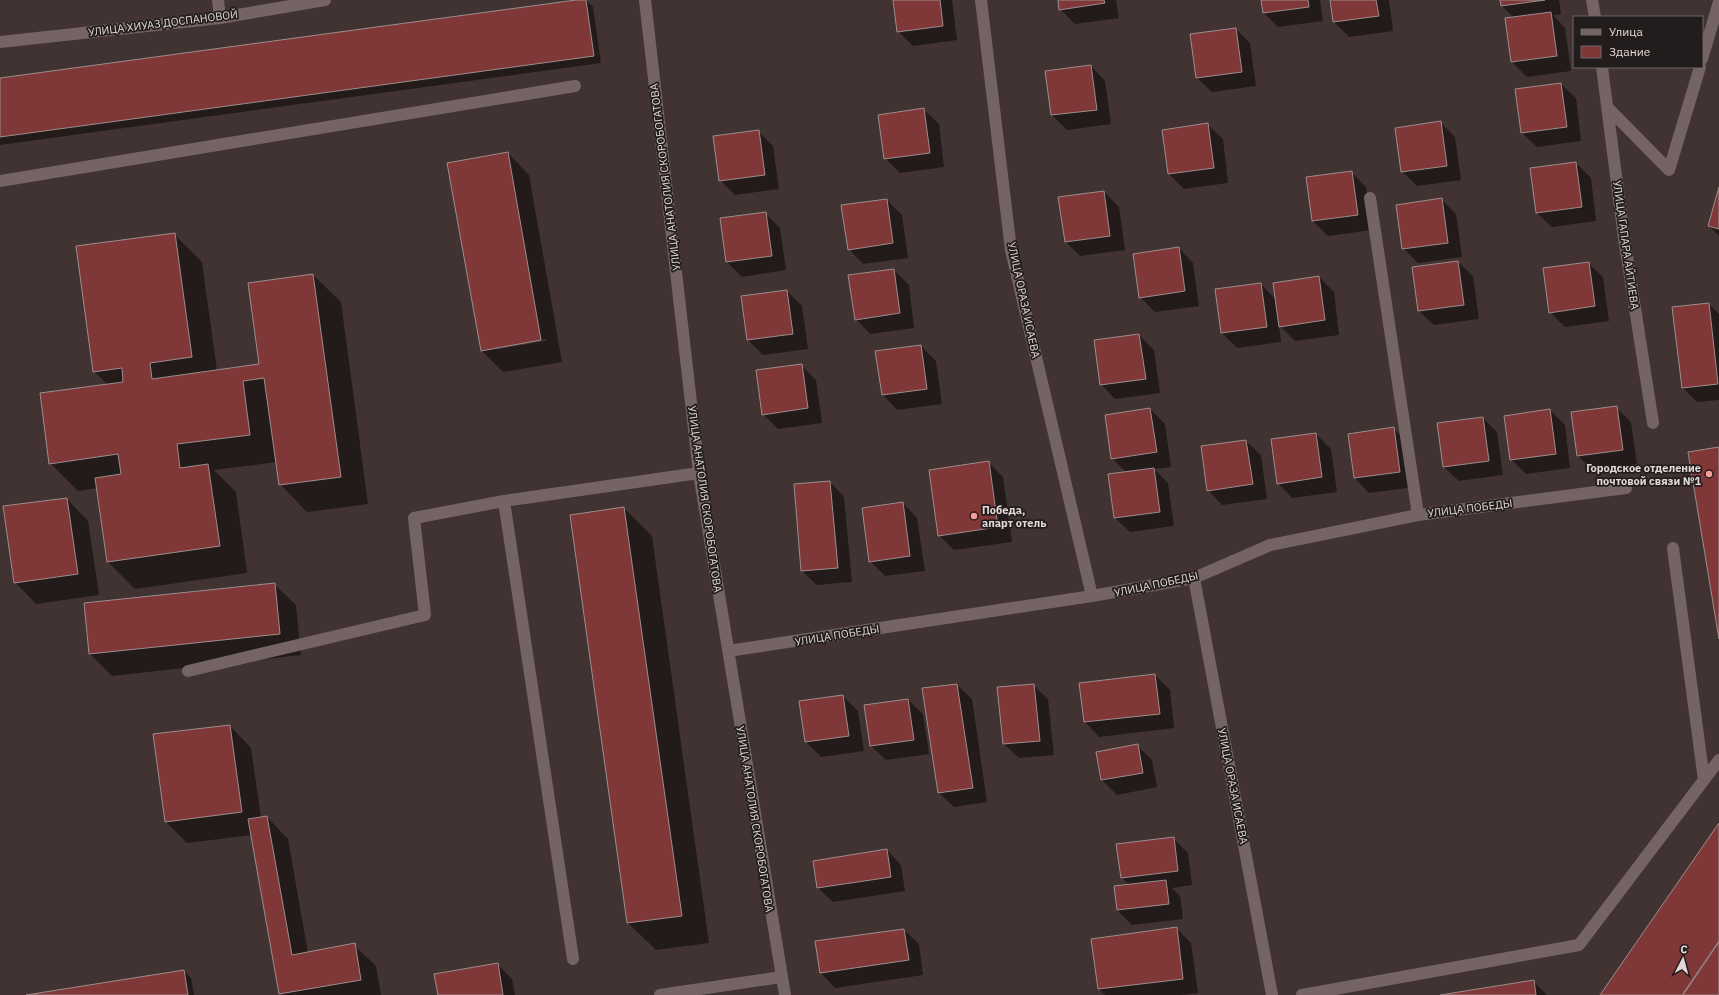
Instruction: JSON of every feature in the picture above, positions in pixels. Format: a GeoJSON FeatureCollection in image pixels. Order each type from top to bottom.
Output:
{"type":"FeatureCollection","features":[{"type":"Feature","properties":{"kind":"street"},"geometry":{"type":"LineString","coordinates":[[218,0],[220,18]]}},
{"type":"Feature","properties":{"kind":"street","name":"УЛИЦА ХИУАЗ ДОСПАНОВОЙ"},"geometry":{"type":"LineString","coordinates":[[0,42],[220,18],[325,0]]}},
{"type":"Feature","properties":{"kind":"street","name":"УЛИЦА АНАТОЛИЯ СКОРОБОГАТОВА"},"geometry":{"type":"LineString","coordinates":[[645,0],[699,473],[785,995]]}},
{"type":"Feature","properties":{"kind":"street","name":"УЛИЦА ОРАЗА ИСАЕВА"},"geometry":{"type":"LineString","coordinates":[[981,0],[1011,250],[1092,596]]}},
{"type":"Feature","properties":{"kind":"street"},"geometry":{"type":"LineString","coordinates":[[1592,0],[1595,16]]}},
{"type":"Feature","properties":{"kind":"street"},"geometry":{"type":"LineString","coordinates":[[1703,56],[1719,2]]}},
{"type":"Feature","properties":{"kind":"street","name":"УЛИЦА ГАПАРА АЙТИЕВА"},"geometry":{"type":"LineString","coordinates":[[1602,68],[1624,238],[1653,423]]}},
{"type":"Feature","properties":{"kind":"street"},"geometry":{"type":"LineString","coordinates":[[1608,108],[1669,170],[1700,68]]}},
{"type":"Feature","properties":{"kind":"street"},"geometry":{"type":"LineString","coordinates":[[0,181],[575,86]]}},
{"type":"Feature","properties":{"kind":"street"},"geometry":{"type":"LineString","coordinates":[[1370,198],[1418,515]]}},
{"type":"Feature","properties":{"kind":"street"},"geometry":{"type":"LineString","coordinates":[[188,671],[425,615],[414,518],[504,501],[699,473]]}},
{"type":"Feature","properties":{"kind":"street","name":"УЛИЦА ПОБЕДЫ"},"geometry":{"type":"LineString","coordinates":[[728,651],[1092,596],[1194,578],[1270,545],[1418,515],[1626,488]]}},
{"type":"Feature","properties":{"kind":"street"},"geometry":{"type":"LineString","coordinates":[[504,501],[573,959]]}},
{"type":"Feature","properties":{"kind":"street"},"geometry":{"type":"LineString","coordinates":[[1673,548],[1704,780]]}},
{"type":"Feature","properties":{"kind":"street","name":"УЛИЦА ОРАЗА ИСАЕВА"},"geometry":{"type":"LineString","coordinates":[[1194,578],[1272,995]]}},
{"type":"Feature","properties":{"kind":"street"},"geometry":{"type":"LineString","coordinates":[[1302,995],[1579,945],[1719,760]]}},
{"type":"Feature","properties":{"kind":"street"},"geometry":{"type":"LineString","coordinates":[[660,995],[781,977]]}},
{"type":"Feature","properties":{"kind":"building"},"geometry":{"type":"Polygon","coordinates":[[[576,0],[586,0],[594,56],[0,137],[0,78],[576,0]]]}},
{"type":"Feature","properties":{"kind":"building"},"geometry":{"type":"Polygon","coordinates":[[[893,0],[940,0],[943,26],[897,32],[893,0]]]}},
{"type":"Feature","properties":{"kind":"building"},"geometry":{"type":"Polygon","coordinates":[[[1058,0],[1104,0],[1105,3],[1059,10],[1058,0]]]}},
{"type":"Feature","properties":{"kind":"building"},"geometry":{"type":"Polygon","coordinates":[[[1261,0],[1308,0],[1309,7],[1263,13],[1261,0]]]}},
{"type":"Feature","properties":{"kind":"building"},"geometry":{"type":"Polygon","coordinates":[[[1330,0],[1376,0],[1379,16],[1333,22],[1330,0]]]}},
{"type":"Feature","properties":{"kind":"building"},"geometry":{"type":"Polygon","coordinates":[[[1500,0],[1545,0],[1501,6],[1500,0]]]}},
{"type":"Feature","properties":{"kind":"building"},"geometry":{"type":"Polygon","coordinates":[[[1551,12],[1557,56],[1511,62],[1505,18],[1551,12]]]}},
{"type":"Feature","properties":{"kind":"building"},"geometry":{"type":"Polygon","coordinates":[[[1236,28],[1242,72],[1196,78],[1190,34],[1236,28]]]}},
{"type":"Feature","properties":{"kind":"building"},"geometry":{"type":"Polygon","coordinates":[[[1091,65],[1097,110],[1051,115],[1045,71],[1091,65]]]}},
{"type":"Feature","properties":{"kind":"building"},"geometry":{"type":"Polygon","coordinates":[[[1561,83],[1567,127],[1521,133],[1515,89],[1561,83]]]}},
{"type":"Feature","properties":{"kind":"building"},"geometry":{"type":"Polygon","coordinates":[[[924,108],[930,153],[884,159],[878,115],[924,108]]]}},
{"type":"Feature","properties":{"kind":"building"},"geometry":{"type":"Polygon","coordinates":[[[1441,121],[1447,166],[1401,172],[1395,128],[1441,121]]]}},
{"type":"Feature","properties":{"kind":"building"},"geometry":{"type":"Polygon","coordinates":[[[1208,123],[1214,168],[1168,174],[1162,130],[1208,123]]]}},
{"type":"Feature","properties":{"kind":"building"},"geometry":{"type":"Polygon","coordinates":[[[759,130],[765,175],[719,181],[713,136],[759,130]]]}},
{"type":"Feature","properties":{"kind":"building"},"geometry":{"type":"Polygon","coordinates":[[[508,152],[541,340],[481,351],[447,163],[508,152]]]}},
{"type":"Feature","properties":{"kind":"building"},"geometry":{"type":"Polygon","coordinates":[[[1576,162],[1582,207],[1536,213],[1530,168],[1576,162]]]}},
{"type":"Feature","properties":{"kind":"building"},"geometry":{"type":"Polygon","coordinates":[[[1352,171],[1358,215],[1312,221],[1306,177],[1352,171]]]}},
{"type":"Feature","properties":{"kind":"building"},"geometry":{"type":"Polygon","coordinates":[[[1719,187],[1719,229],[1708,226],[1719,187]]]}},
{"type":"Feature","properties":{"kind":"building"},"geometry":{"type":"Polygon","coordinates":[[[1104,191],[1110,236],[1065,242],[1058,197],[1104,191]]]}},
{"type":"Feature","properties":{"kind":"building"},"geometry":{"type":"Polygon","coordinates":[[[1442,198],[1448,243],[1402,249],[1396,205],[1442,198]]]}},
{"type":"Feature","properties":{"kind":"building"},"geometry":{"type":"Polygon","coordinates":[[[887,199],[893,243],[848,250],[841,205],[887,199]]]}},
{"type":"Feature","properties":{"kind":"building"},"geometry":{"type":"Polygon","coordinates":[[[766,212],[772,256],[726,262],[720,218],[766,212]]]}},
{"type":"Feature","properties":{"kind":"building"},"geometry":{"type":"Polygon","coordinates":[[[175,233],[192,357],[150,363],[152,379],[259,364],[248,283],[313,274],[341,477],[279,485],[264,378],[243,381],[250,435],[177,444],[180,468],[208,464],[220,546],[107,562],[95,478],[121,474],[118,454],[49,464],[40,393],[123,382],[122,368],[93,372],[76,246],[175,233]]]}},
{"type":"Feature","properties":{"kind":"building"},"geometry":{"type":"Polygon","coordinates":[[[1179,247],[1185,291],[1139,298],[1133,254],[1179,247]]]}},
{"type":"Feature","properties":{"kind":"building"},"geometry":{"type":"Polygon","coordinates":[[[1458,261],[1464,305],[1418,311],[1412,267],[1458,261]]]}},
{"type":"Feature","properties":{"kind":"building"},"geometry":{"type":"Polygon","coordinates":[[[1589,262],[1595,306],[1549,313],[1543,268],[1589,262]]]}},
{"type":"Feature","properties":{"kind":"building"},"geometry":{"type":"Polygon","coordinates":[[[894,269],[900,313],[855,320],[848,275],[894,269]]]}},
{"type":"Feature","properties":{"kind":"building"},"geometry":{"type":"Polygon","coordinates":[[[1319,276],[1325,320],[1279,327],[1273,283],[1319,276]]]}},
{"type":"Feature","properties":{"kind":"building"},"geometry":{"type":"Polygon","coordinates":[[[1261,283],[1267,327],[1221,333],[1215,289],[1261,283]]]}},
{"type":"Feature","properties":{"kind":"building"},"geometry":{"type":"Polygon","coordinates":[[[787,290],[793,334],[747,340],[741,296],[787,290]]]}},
{"type":"Feature","properties":{"kind":"building"},"geometry":{"type":"Polygon","coordinates":[[[1709,303],[1718,384],[1682,388],[1672,307],[1709,303]]]}},
{"type":"Feature","properties":{"kind":"building"},"geometry":{"type":"Polygon","coordinates":[[[1139,334],[1146,379],[1100,385],[1094,340],[1139,334]]]}},
{"type":"Feature","properties":{"kind":"building"},"geometry":{"type":"Polygon","coordinates":[[[921,345],[927,389],[882,395],[875,351],[921,345]]]}},
{"type":"Feature","properties":{"kind":"building"},"geometry":{"type":"Polygon","coordinates":[[[802,364],[808,408],[762,415],[756,370],[802,364]]]}},
{"type":"Feature","properties":{"kind":"building"},"geometry":{"type":"Polygon","coordinates":[[[1617,406],[1623,450],[1577,456],[1571,412],[1617,406]]]}},
{"type":"Feature","properties":{"kind":"building"},"geometry":{"type":"Polygon","coordinates":[[[1150,408],[1157,452],[1111,459],[1105,415],[1150,408]]]}},
{"type":"Feature","properties":{"kind":"building"},"geometry":{"type":"Polygon","coordinates":[[[1550,409],[1556,454],[1510,460],[1504,416],[1550,409]]]}},
{"type":"Feature","properties":{"kind":"building"},"geometry":{"type":"Polygon","coordinates":[[[1483,417],[1489,461],[1443,467],[1437,423],[1483,417]]]}},
{"type":"Feature","properties":{"kind":"building"},"geometry":{"type":"Polygon","coordinates":[[[1394,427],[1400,472],[1354,478],[1348,434],[1394,427]]]}},
{"type":"Feature","properties":{"kind":"building"},"geometry":{"type":"Polygon","coordinates":[[[1316,433],[1322,477],[1277,484],[1271,439],[1316,433]]]}},
{"type":"Feature","properties":{"kind":"building"},"geometry":{"type":"Polygon","coordinates":[[[1246,440],[1253,484],[1207,491],[1201,446],[1246,440]]]}},
{"type":"Feature","properties":{"kind":"building"},"geometry":{"type":"Polygon","coordinates":[[[1719,447],[1719,639],[1688,452],[1719,447]]]}},
{"type":"Feature","properties":{"kind":"building"},"geometry":{"type":"Polygon","coordinates":[[[989,461],[998,527],[938,536],[929,470],[989,461]]]}},
{"type":"Feature","properties":{"kind":"building"},"geometry":{"type":"Polygon","coordinates":[[[1154,468],[1160,512],[1114,518],[1108,474],[1154,468]]]}},
{"type":"Feature","properties":{"kind":"building"},"geometry":{"type":"Polygon","coordinates":[[[830,481],[838,568],[801,571],[794,484],[830,481]]]}},
{"type":"Feature","properties":{"kind":"building"},"geometry":{"type":"Polygon","coordinates":[[[67,498],[78,574],[14,583],[3,506],[67,498]]]}},
{"type":"Feature","properties":{"kind":"building"},"geometry":{"type":"Polygon","coordinates":[[[903,502],[910,556],[869,562],[862,508],[903,502]]]}},
{"type":"Feature","properties":{"kind":"building"},"geometry":{"type":"Polygon","coordinates":[[[624,507],[682,916],[627,923],[570,515],[624,507]]]}},
{"type":"Feature","properties":{"kind":"building"},"geometry":{"type":"Polygon","coordinates":[[[275,583],[280,634],[89,654],[84,603],[275,583]]]}},
{"type":"Feature","properties":{"kind":"building"},"geometry":{"type":"Polygon","coordinates":[[[1155,674],[1160,714],[1084,722],[1079,683],[1155,674]]]}},
{"type":"Feature","properties":{"kind":"building"},"geometry":{"type":"Polygon","coordinates":[[[957,684],[973,788],[938,793],[922,688],[957,684]]]}},
{"type":"Feature","properties":{"kind":"building"},"geometry":{"type":"Polygon","coordinates":[[[1034,684],[1040,741],[1003,744],[997,687],[1034,684]]]}},
{"type":"Feature","properties":{"kind":"building"},"geometry":{"type":"Polygon","coordinates":[[[843,695],[849,736],[805,742],[799,701],[843,695]]]}},
{"type":"Feature","properties":{"kind":"building"},"geometry":{"type":"Polygon","coordinates":[[[908,699],[914,740],[870,746],[864,705],[908,699]]]}},
{"type":"Feature","properties":{"kind":"building"},"geometry":{"type":"Polygon","coordinates":[[[230,725],[242,812],[165,822],[153,734],[230,725]]]}},
{"type":"Feature","properties":{"kind":"building"},"geometry":{"type":"Polygon","coordinates":[[[1138,744],[1143,773],[1101,780],[1096,752],[1138,744]]]}},
{"type":"Feature","properties":{"kind":"building"},"geometry":{"type":"Polygon","coordinates":[[[267,816],[292,955],[355,943],[361,980],[279,994],[248,819],[267,816]]]}},
{"type":"Feature","properties":{"kind":"building"},"geometry":{"type":"Polygon","coordinates":[[[1719,823],[1719,941],[1682,995],[1600,995],[1719,823]]]}},
{"type":"Feature","properties":{"kind":"building"},"geometry":{"type":"Polygon","coordinates":[[[1174,837],[1178,871],[1121,878],[1116,844],[1174,837]]]}},
{"type":"Feature","properties":{"kind":"building"},"geometry":{"type":"Polygon","coordinates":[[[887,849],[891,877],[817,888],[813,861],[887,849]]]}},
{"type":"Feature","properties":{"kind":"building"},"geometry":{"type":"Polygon","coordinates":[[[1166,880],[1169,904],[1117,910],[1114,886],[1166,880]]]}},
{"type":"Feature","properties":{"kind":"building"},"geometry":{"type":"Polygon","coordinates":[[[1177,927],[1183,979],[1098,989],[1091,939],[1177,927]]]}},
{"type":"Feature","properties":{"kind":"building"},"geometry":{"type":"Polygon","coordinates":[[[904,929],[909,960],[820,973],[815,941],[904,929]]]}},
{"type":"Feature","properties":{"kind":"building"},"geometry":{"type":"Polygon","coordinates":[[[1719,942],[1719,995],[1683,995],[1719,942]]]}},
{"type":"Feature","properties":{"kind":"building"},"geometry":{"type":"Polygon","coordinates":[[[498,963],[503,995],[438,995],[434,974],[498,963]]]}},
{"type":"Feature","properties":{"kind":"building"},"geometry":{"type":"Polygon","coordinates":[[[184,970],[188,995],[26,995],[184,970]]]}},
{"type":"Feature","properties":{"kind":"building"},"geometry":{"type":"Polygon","coordinates":[[[1534,980],[1536,995],[1440,995],[1534,980]]]}},
{"type":"Feature","properties":{"kind":"place","name":"Городское отделение почтовой связи №1"},"geometry":{"type":"Point","coordinates":[1709,474]}},
{"type":"Feature","properties":{"kind":"place","name":"Победа, апарт отель"},"geometry":{"type":"Point","coordinates":[974,516]}}]}
